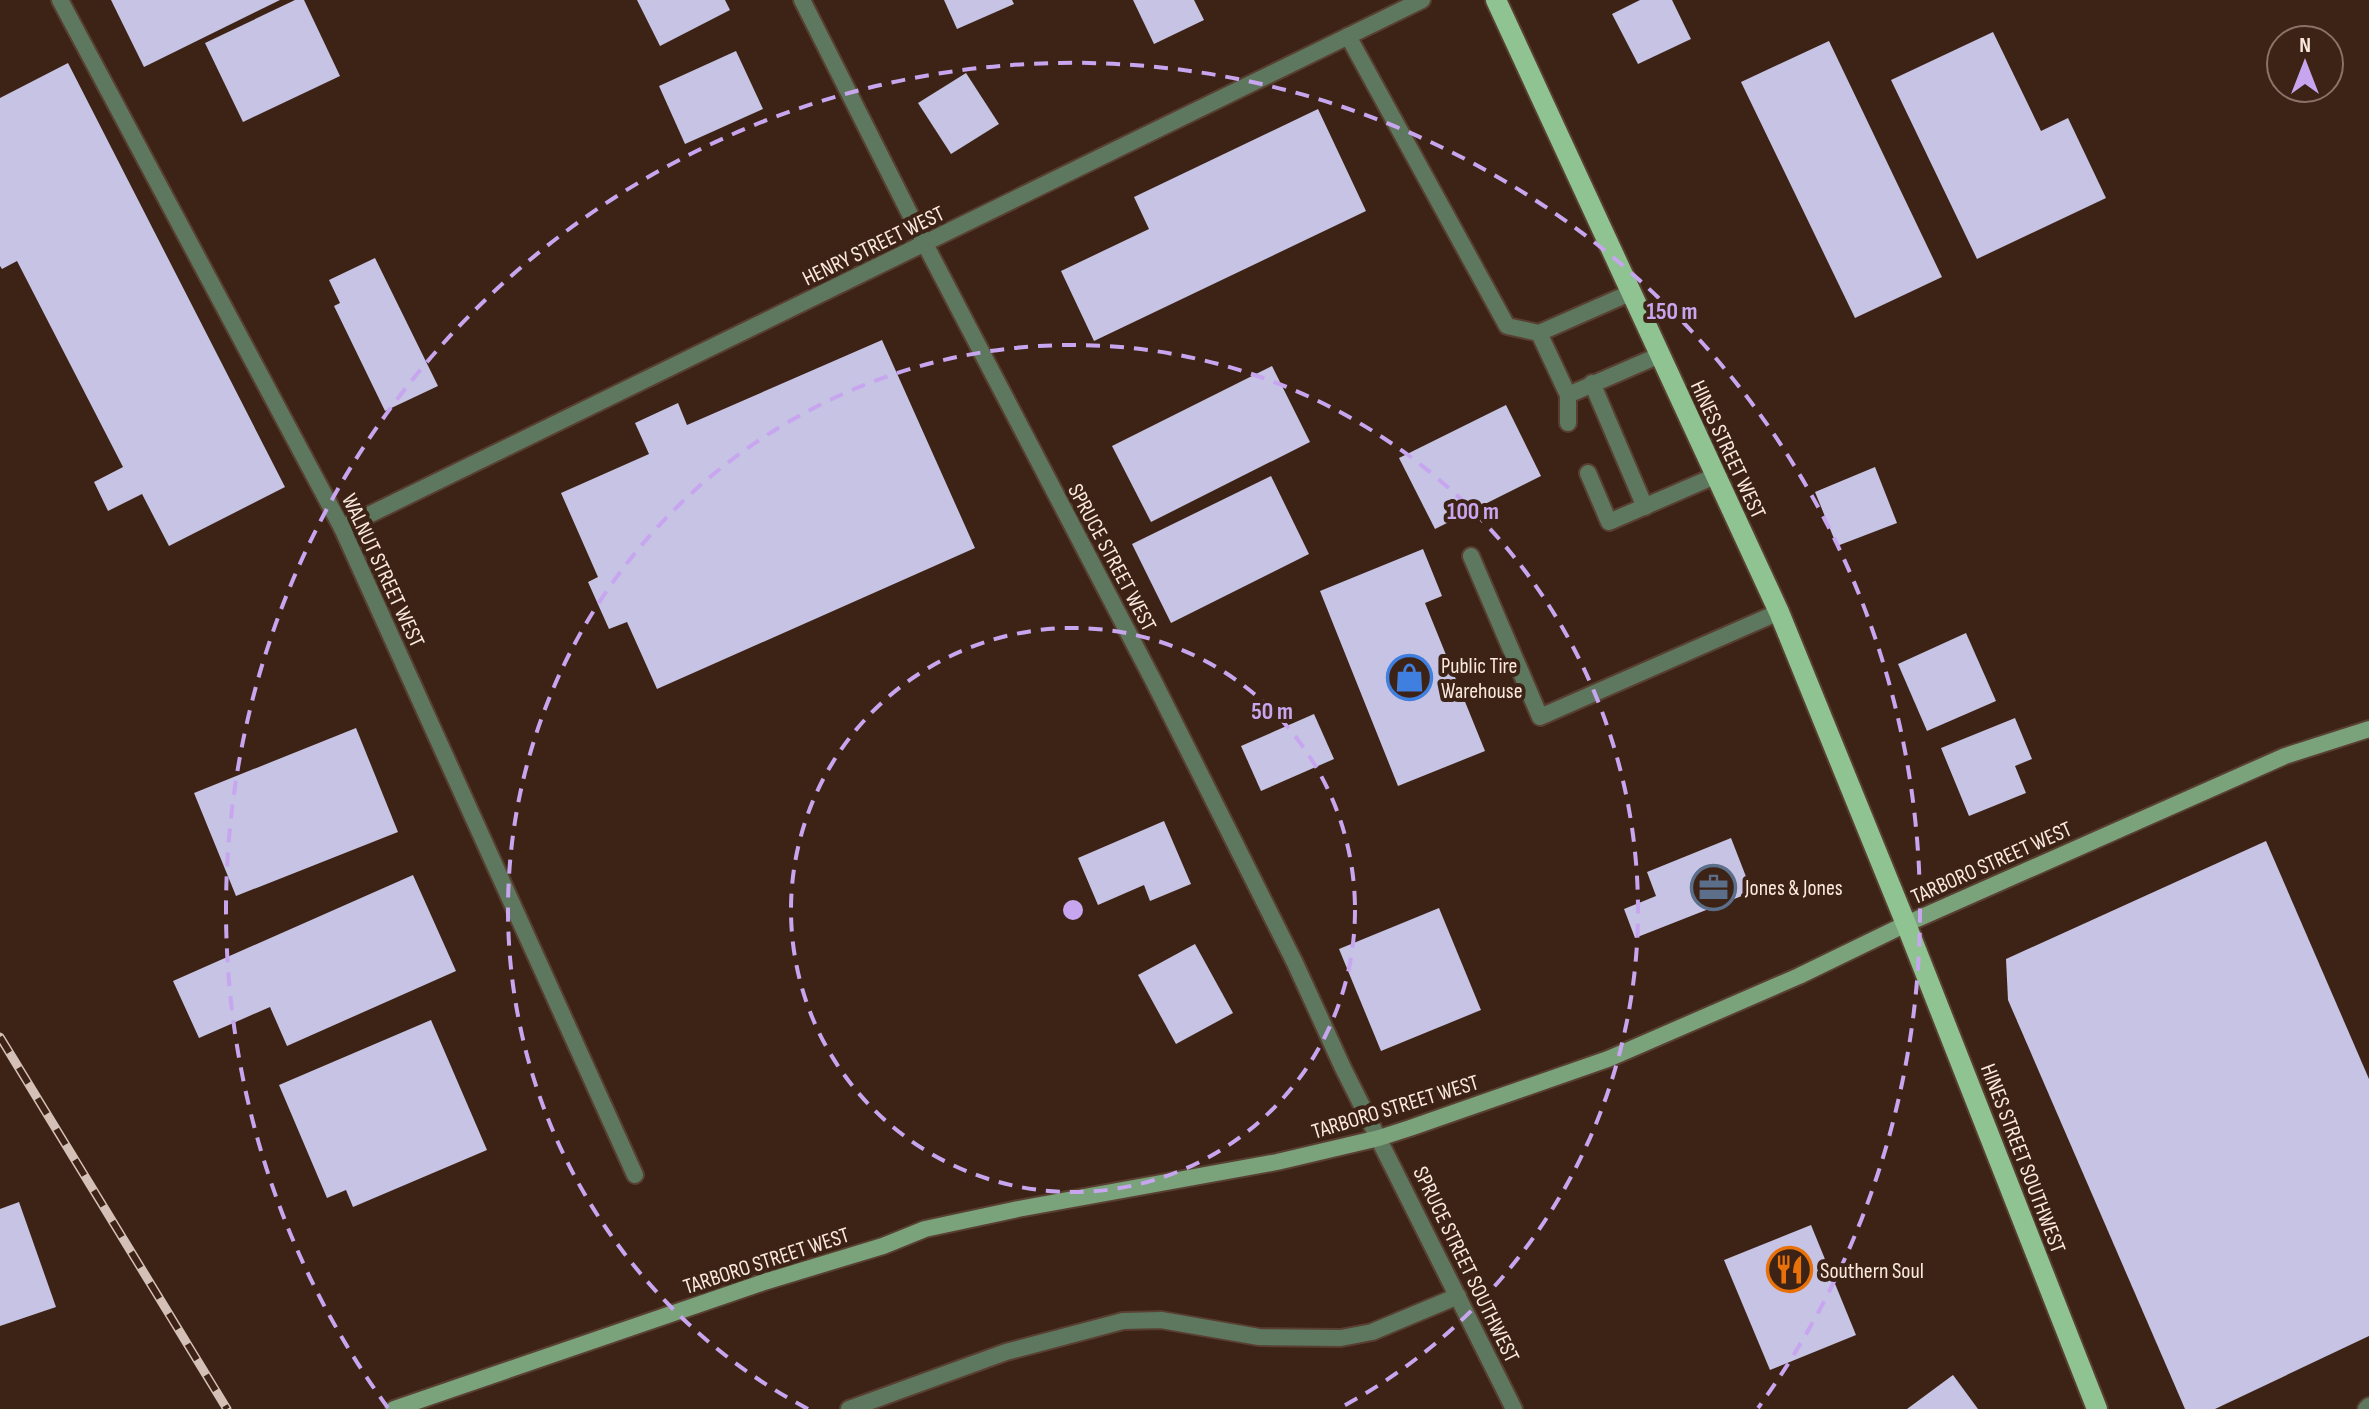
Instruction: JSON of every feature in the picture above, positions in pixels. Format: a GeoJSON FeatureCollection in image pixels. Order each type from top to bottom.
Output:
{"type":"FeatureCollection","features":[{"type":"Feature","properties":{"kind":"main road","name":"HINES STREET WEST"},"geometry":{"type":"LineString","coordinates":[[1496,0],[1779,612],[1906,924]]}},
{"type":"Feature","properties":{"kind":"main road","name":"TARBORO STREET WEST"},"geometry":{"type":"LineString","coordinates":[[394,1409],[764,1282],[883,1246],[925,1229],[1277,1162],[1379,1138],[1608,1059],[2285,756],[2369,729]]}},
{"type":"Feature","properties":{"kind":"main road","name":"HINES STREET SOUTHWEST"},"geometry":{"type":"LineString","coordinates":[[1906,924],[2097,1409]]}},
{"type":"Feature","properties":{"kind":"street","name":"WALNUT STREET WEST"},"geometry":{"type":"LineString","coordinates":[[60,0],[342,528],[635,1175]]}},
{"type":"Feature","properties":{"kind":"street","name":"SPRUCE STREET WEST"},"geometry":{"type":"LineString","coordinates":[[802,0],[925,244],[1153,680],[1379,1138]]}},
{"type":"Feature","properties":{"kind":"street","name":"HENRY STREET WEST"},"geometry":{"type":"LineString","coordinates":[[342,528],[1422,0]]}},
{"type":"Feature","properties":{"kind":"street"},"geometry":{"type":"LineString","coordinates":[[1348,36],[1507,326],[1539,333],[1630,293]]}},
{"type":"Feature","properties":{"kind":"street"},"geometry":{"type":"LineString","coordinates":[[1539,333],[1568,395],[1568,423]]}},
{"type":"Feature","properties":{"kind":"street"},"geometry":{"type":"LineString","coordinates":[[1568,395],[1660,355]]}},
{"type":"Feature","properties":{"kind":"street"},"geometry":{"type":"LineString","coordinates":[[1592,383],[1645,507]]}},
{"type":"Feature","properties":{"kind":"street"},"geometry":{"type":"LineString","coordinates":[[1588,473],[1609,522],[1715,476]]}},
{"type":"Feature","properties":{"kind":"street"},"geometry":{"type":"LineString","coordinates":[[1471,556],[1540,717],[1779,612]]}},
{"type":"Feature","properties":{"kind":"street","name":"SPRUCE STREET SOUTHWEST"},"geometry":{"type":"LineString","coordinates":[[1379,1138],[1514,1409]]}},
{"type":"Feature","properties":{"kind":"street"},"geometry":{"type":"LineString","coordinates":[[849,1409],[1006,1352],[1123,1321],[1161,1320],[1259,1337],[1341,1338],[1372,1332],[1458,1296]]}},
{"type":"Feature","properties":{"kind":"building"},"geometry":{"type":"Polygon","coordinates":[[[111,0],[280,0],[144,67],[111,0]]]}},
{"type":"Feature","properties":{"kind":"building"},"geometry":{"type":"Polygon","coordinates":[[[295,0],[304,0],[340,76],[243,122],[205,43],[295,0]]]}},
{"type":"Feature","properties":{"kind":"building"},"geometry":{"type":"Polygon","coordinates":[[[637,0],[725,0],[730,10],[660,46],[637,0]]]}},
{"type":"Feature","properties":{"kind":"building"},"geometry":{"type":"Polygon","coordinates":[[[944,0],[1012,0],[1014,4],[957,29],[944,0]]]}},
{"type":"Feature","properties":{"kind":"building"},"geometry":{"type":"Polygon","coordinates":[[[1133,0],[1194,0],[1204,20],[1154,44],[1133,0]]]}},
{"type":"Feature","properties":{"kind":"building"},"geometry":{"type":"Polygon","coordinates":[[[1640,0],[1672,0],[1691,39],[1638,64],[1612,14],[1640,0]]]}},
{"type":"Feature","properties":{"kind":"building"},"geometry":{"type":"Polygon","coordinates":[[[1993,32],[2041,131],[2068,118],[2106,198],[1977,259],[1891,80],[1993,32]]]}},
{"type":"Feature","properties":{"kind":"building"},"geometry":{"type":"Polygon","coordinates":[[[1829,41],[1942,277],[1855,318],[1741,82],[1829,41]]]}},
{"type":"Feature","properties":{"kind":"building"},"geometry":{"type":"Polygon","coordinates":[[[736,51],[763,109],[685,144],[659,86],[736,51]]]}},
{"type":"Feature","properties":{"kind":"building"},"geometry":{"type":"Polygon","coordinates":[[[68,63],[285,487],[169,546],[142,494],[108,511],[94,482],[123,467],[17,261],[2,269],[0,266],[0,98],[68,63]]]}},
{"type":"Feature","properties":{"kind":"building"},"geometry":{"type":"Polygon","coordinates":[[[966,73],[999,124],[951,154],[918,103],[966,73]]]}},
{"type":"Feature","properties":{"kind":"building"},"geometry":{"type":"Polygon","coordinates":[[[1318,109],[1366,211],[1094,341],[1061,271],[1149,229],[1134,197],[1318,109]]]}},
{"type":"Feature","properties":{"kind":"building"},"geometry":{"type":"Polygon","coordinates":[[[375,258],[438,386],[385,411],[334,306],[340,303],[329,280],[375,258]]]}},
{"type":"Feature","properties":{"kind":"building"},"geometry":{"type":"Polygon","coordinates":[[[882,340],[975,548],[657,689],[627,622],[609,629],[588,582],[598,577],[561,493],[649,454],[635,423],[678,403],[687,425],[882,340]]]}},
{"type":"Feature","properties":{"kind":"building"},"geometry":{"type":"Polygon","coordinates":[[[1272,366],[1310,442],[1151,522],[1112,446],[1272,366]]]}},
{"type":"Feature","properties":{"kind":"building"},"geometry":{"type":"Polygon","coordinates":[[[1506,405],[1541,476],[1435,529],[1399,458],[1506,405]]]}},
{"type":"Feature","properties":{"kind":"building"},"geometry":{"type":"Polygon","coordinates":[[[1875,467],[1897,523],[1837,546],[1815,492],[1875,467]]]}},
{"type":"Feature","properties":{"kind":"building"},"geometry":{"type":"Polygon","coordinates":[[[1271,476],[1309,554],[1171,623],[1132,544],[1271,476]]]}},
{"type":"Feature","properties":{"kind":"building"},"geometry":{"type":"Polygon","coordinates":[[[1423,549],[1442,596],[1425,603],[1485,751],[1398,786],[1320,591],[1423,549]]]}},
{"type":"Feature","properties":{"kind":"building"},"geometry":{"type":"Polygon","coordinates":[[[1966,633],[1996,701],[1927,731],[1898,664],[1966,633]]]}},
{"type":"Feature","properties":{"kind":"building"},"geometry":{"type":"Polygon","coordinates":[[[1314,714],[1334,759],[1261,791],[1241,746],[1314,714]]]}},
{"type":"Feature","properties":{"kind":"building"},"geometry":{"type":"Polygon","coordinates":[[[2015,718],[2032,759],[2015,766],[2026,793],[1969,816],[1941,748],[2015,718]]]}},
{"type":"Feature","properties":{"kind":"building"},"geometry":{"type":"Polygon","coordinates":[[[356,728],[398,832],[236,896],[194,793],[356,728]]]}},
{"type":"Feature","properties":{"kind":"building"},"geometry":{"type":"Polygon","coordinates":[[[1164,821],[1191,884],[1150,901],[1144,885],[1098,905],[1078,858],[1164,821]]]}},
{"type":"Feature","properties":{"kind":"building"},"geometry":{"type":"Polygon","coordinates":[[[1731,838],[1752,892],[1635,938],[1624,909],[1656,896],[1647,872],[1731,838]]]}},
{"type":"Feature","properties":{"kind":"building"},"geometry":{"type":"Polygon","coordinates":[[[2266,841],[2369,1079],[2369,1336],[2215,1409],[2185,1409],[2008,1000],[2006,959],[2266,841]]]}},
{"type":"Feature","properties":{"kind":"building"},"geometry":{"type":"Polygon","coordinates":[[[413,875],[456,971],[287,1046],[270,1007],[199,1038],[173,981],[413,875]]]}},
{"type":"Feature","properties":{"kind":"building"},"geometry":{"type":"Polygon","coordinates":[[[1439,908],[1481,1010],[1381,1051],[1339,949],[1439,908]]]}},
{"type":"Feature","properties":{"kind":"building"},"geometry":{"type":"Polygon","coordinates":[[[1195,944],[1233,1013],[1176,1044],[1138,975],[1195,944]]]}},
{"type":"Feature","properties":{"kind":"building"},"geometry":{"type":"Polygon","coordinates":[[[431,1020],[487,1150],[353,1207],[346,1190],[327,1198],[279,1085],[431,1020]]]}},
{"type":"Feature","properties":{"kind":"building"},"geometry":{"type":"Polygon","coordinates":[[[19,1202],[56,1307],[0,1326],[0,1209],[19,1202]]]}},
{"type":"Feature","properties":{"kind":"building"},"geometry":{"type":"Polygon","coordinates":[[[1811,1225],[1856,1335],[1770,1370],[1724,1260],[1811,1225]]]}},
{"type":"Feature","properties":{"kind":"building"},"geometry":{"type":"Polygon","coordinates":[[[1953,1375],[1978,1409],[1907,1409],[1953,1375]]]}},
{"type":"Feature","properties":{"kind":"railway"},"geometry":{"type":"LineString","coordinates":[[0,1037],[227,1409]]}},
{"type":"Feature","properties":{"kind":"place","name":"Public Tire Warehouse"},"geometry":{"type":"Point","coordinates":[1410,678]}},
{"type":"Feature","properties":{"kind":"place","name":"Jones & Jones"},"geometry":{"type":"Point","coordinates":[1714,887]}},
{"type":"Feature","properties":{"kind":"place","name":"Southern Soul"},"geometry":{"type":"Point","coordinates":[1789,1270]}}]}
